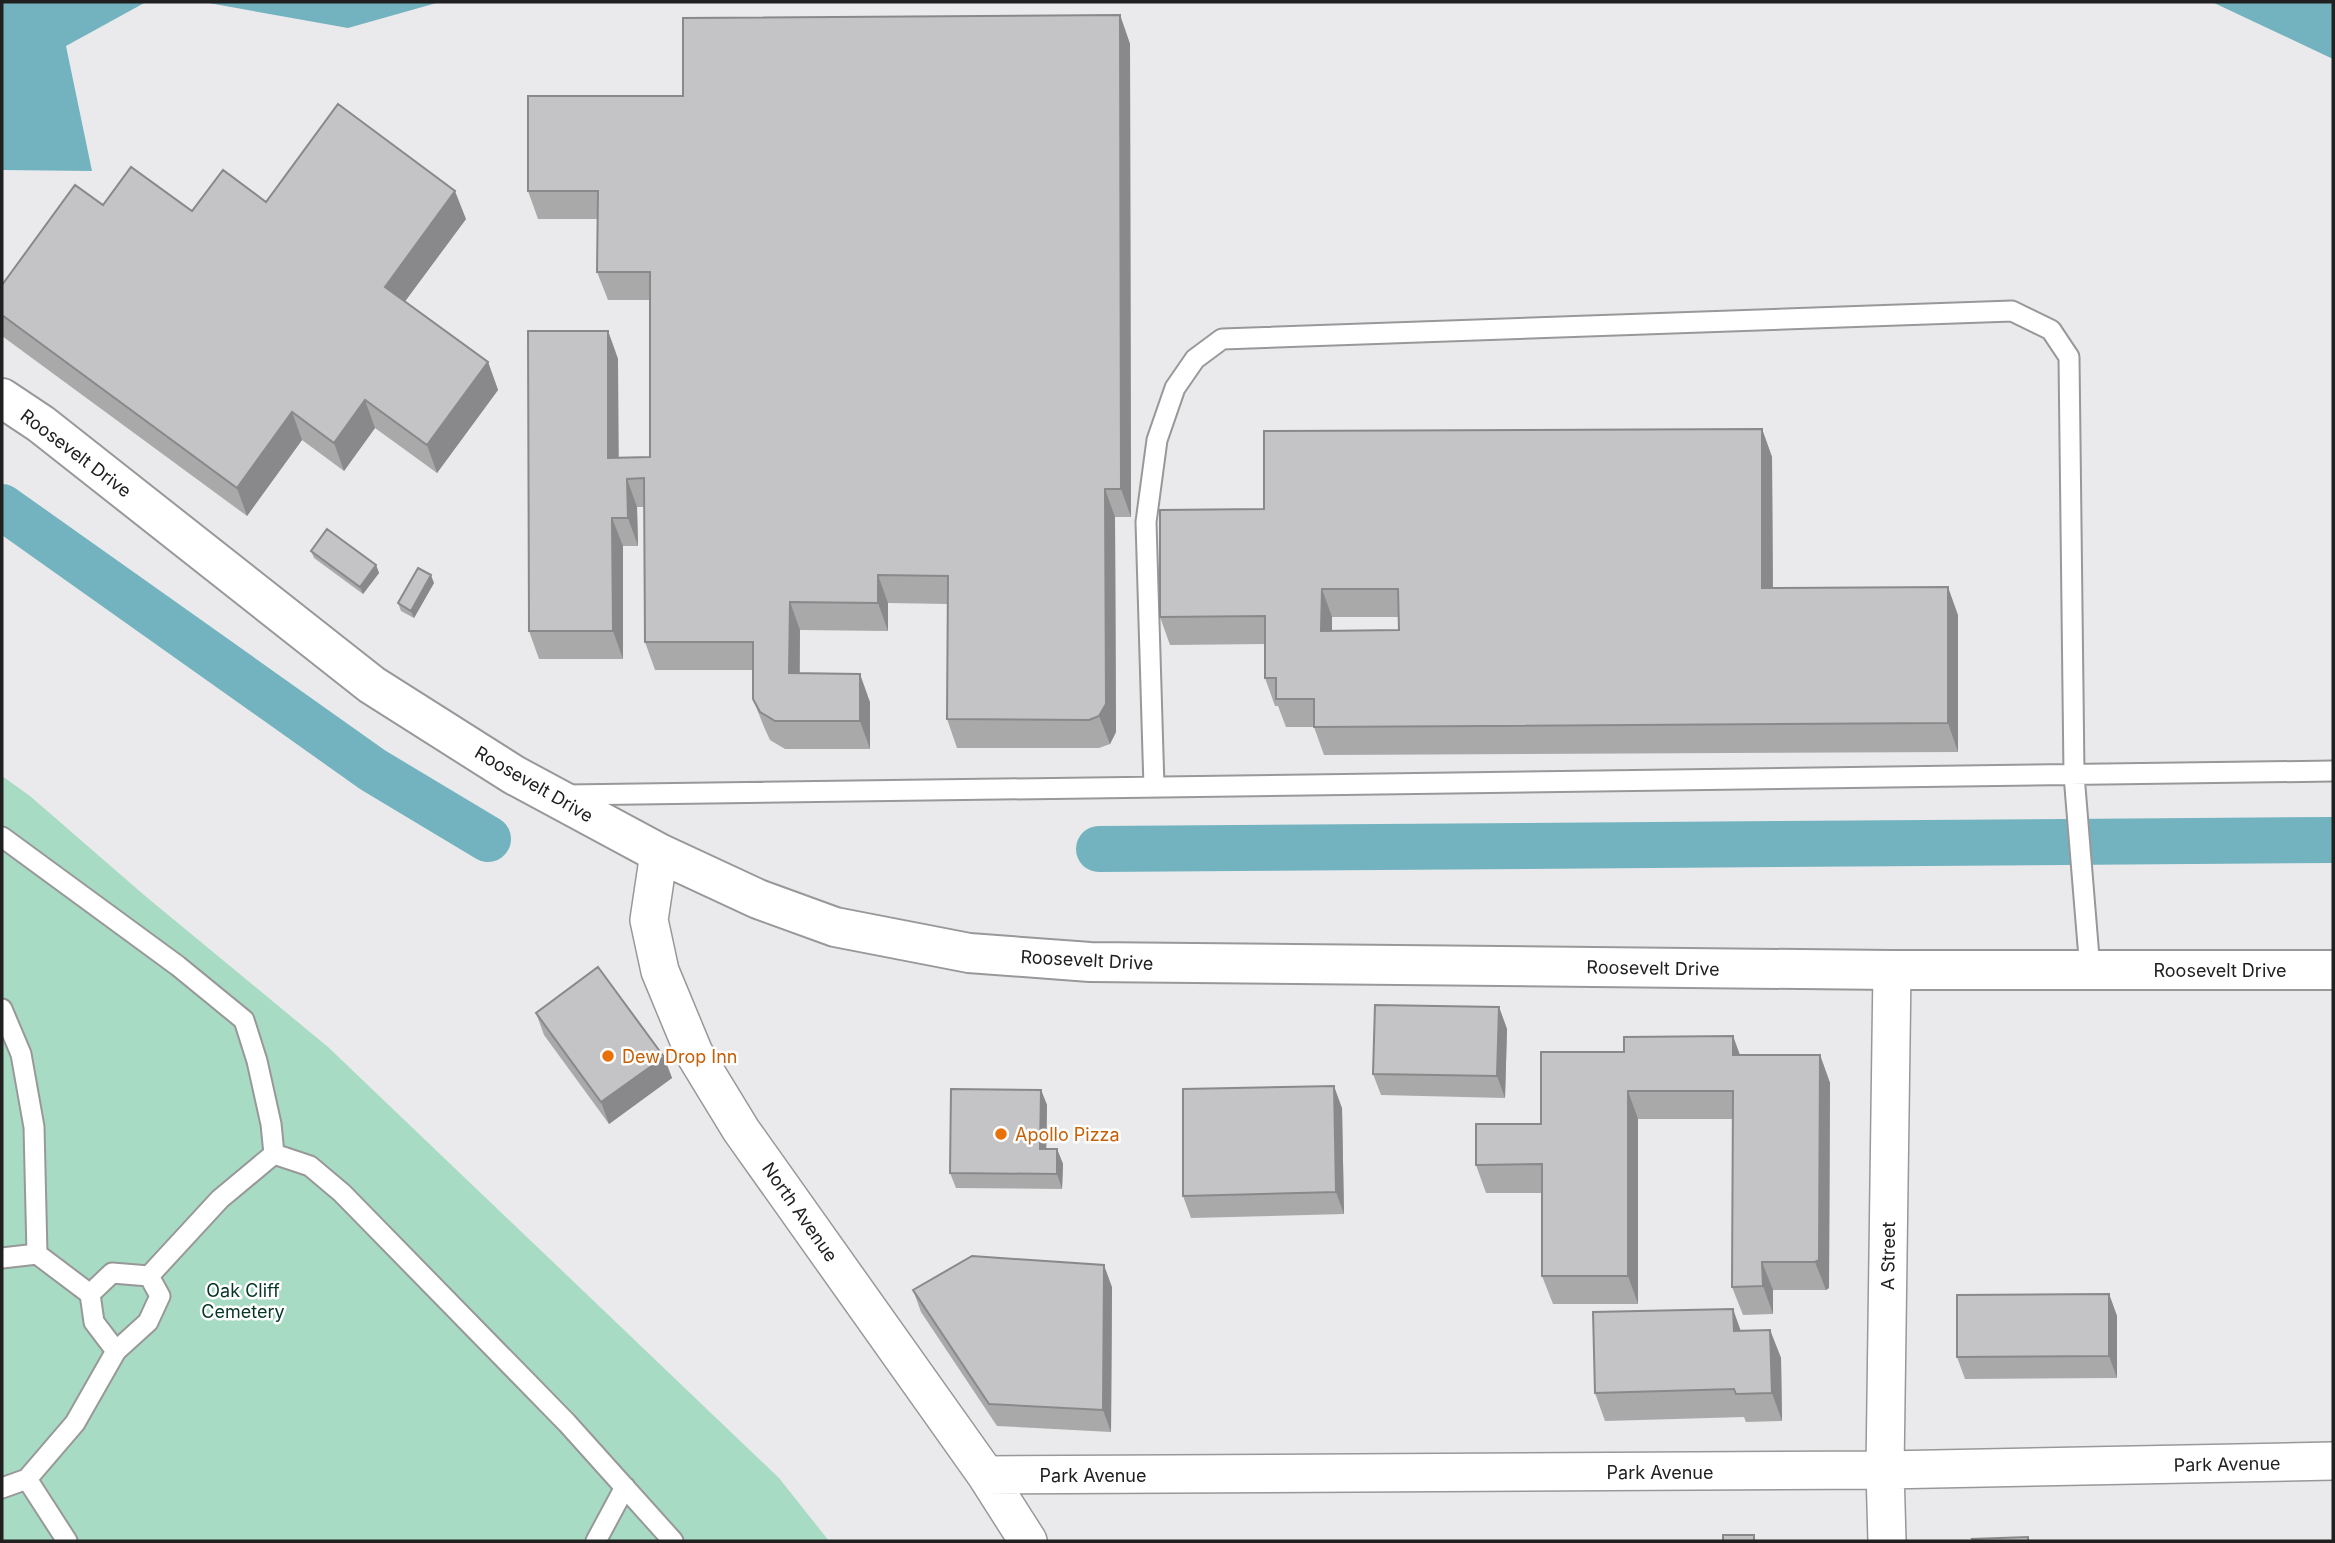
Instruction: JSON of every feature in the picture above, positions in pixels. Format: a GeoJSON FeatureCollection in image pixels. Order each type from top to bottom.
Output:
{"type":"FeatureCollection","features":[{"type":"Feature","properties":{"kind":"main road","name":"Roosevelt Drive"},"geometry":{"type":"LineString","coordinates":[[2,398],[41,424],[372,685],[514,775],[659,853],[758,899],[835,927],[969,953],[1090,962],[1892,970],[2333,970]]}},
{"type":"Feature","properties":{"kind":"street","name":"North Avenue"},"geometry":{"type":"LineString","coordinates":[[659,853],[649,920],[660,971],[694,1053],[741,1130],[986,1475],[1028,1541]]}},
{"type":"Feature","properties":{"kind":"street","name":"A Street"},"geometry":{"type":"LineString","coordinates":[[1886,1541],[1892,970]]}},
{"type":"Feature","properties":{"kind":"street","name":"Park Avenue"},"geometry":{"type":"LineString","coordinates":[[986,1475],[1885,1470],[2333,1461]]}},
{"type":"Feature","properties":{"kind":"lane"},"geometry":{"type":"LineString","coordinates":[[1154,787],[1146,522],[1157,440],[1175,388],[1195,359],[1222,339],[2012,311],[2051,330],[2069,358],[2074,775],[2090,970]]}},
{"type":"Feature","properties":{"kind":"lane"},"geometry":{"type":"LineString","coordinates":[[551,796],[2333,771]]}},
{"type":"Feature","properties":{"kind":"lane"},"geometry":{"type":"LineString","coordinates":[[2,837],[178,966],[244,1020],[257,1061],[271,1124],[274,1154]]}},
{"type":"Feature","properties":{"kind":"lane"},"geometry":{"type":"LineString","coordinates":[[2,1009],[21,1054],[34,1127],[37,1254]]}},
{"type":"Feature","properties":{"kind":"lane"},"geometry":{"type":"LineString","coordinates":[[149,1276],[220,1199],[274,1154]]}},
{"type":"Feature","properties":{"kind":"lane"},"geometry":{"type":"LineString","coordinates":[[274,1154],[310,1166],[342,1194],[567,1423],[673,1541]]}},
{"type":"Feature","properties":{"kind":"lane"},"geometry":{"type":"LineString","coordinates":[[2,1258],[37,1254],[90,1294],[94,1322],[116,1351]]}},
{"type":"Feature","properties":{"kind":"lane"},"geometry":{"type":"LineString","coordinates":[[90,1294],[112,1273],[149,1276]]}},
{"type":"Feature","properties":{"kind":"lane"},"geometry":{"type":"LineString","coordinates":[[2,1488],[27,1479],[75,1423],[116,1351],[148,1322],[160,1296],[149,1276]]}},
{"type":"Feature","properties":{"kind":"lane"},"geometry":{"type":"LineString","coordinates":[[27,1479],[67,1541]]}},
{"type":"Feature","properties":{"kind":"lane"},"geometry":{"type":"LineString","coordinates":[[596,1541],[625,1487]]}},
{"type":"Feature","properties":{"kind":"green space","name":"Oak Cliff Cemetery"},"geometry":{"type":"Polygon","coordinates":[[[2,776],[30,796],[144,895],[328,1047],[779,1478],[829,1541],[2,1541],[2,776]]]}},
{"type":"Feature","properties":{"kind":"water"},"geometry":{"type":"Polygon","coordinates":[[[2,2],[146,2],[66,46],[92,171],[2,170],[2,2]]]}},
{"type":"Feature","properties":{"kind":"water"},"geometry":{"type":"Polygon","coordinates":[[[203,2],[440,2],[348,28],[203,2]]]}},
{"type":"Feature","properties":{"kind":"water"},"geometry":{"type":"Polygon","coordinates":[[[2212,2],[2333,2],[2333,59],[2212,2]]]}},
{"type":"Feature","properties":{"kind":"building"},"geometry":{"type":"Polygon","coordinates":[[[1120,15],[1121,489],[1105,489],[1106,704],[1099,716],[1089,720],[947,719],[948,576],[878,575],[878,603],[790,602],[789,673],[860,674],[860,721],[775,721],[760,712],[753,699],[753,642],[645,642],[644,478],[627,479],[628,518],[612,518],[613,631],[529,631],[528,331],[608,331],[608,458],[650,457],[650,272],[597,272],[598,191],[528,191],[528,96],[683,96],[683,18],[1120,15]]]}},
{"type":"Feature","properties":{"kind":"building"},"geometry":{"type":"Polygon","coordinates":[[[338,104],[455,191],[385,287],[488,362],[427,445],[365,400],[334,443],[292,412],[237,488],[2,315],[2,285],[75,185],[103,205],[131,167],[192,211],[223,170],[266,202],[338,104]]]}},
{"type":"Feature","properties":{"kind":"building"},"geometry":{"type":"Polygon","coordinates":[[[1762,429],[1762,588],[1948,587],[1948,723],[1314,727],[1314,699],[1276,699],[1276,678],[1265,678],[1265,616],[1160,617],[1160,510],[1264,509],[1264,431],[1762,429]],[[1322,589],[1321,631],[1399,630],[1398,589],[1322,589]]]}},
{"type":"Feature","properties":{"kind":"building"},"geometry":{"type":"Polygon","coordinates":[[[327,529],[376,565],[360,587],[311,551],[327,529]]]}},
{"type":"Feature","properties":{"kind":"building"},"geometry":{"type":"Polygon","coordinates":[[[418,568],[431,575],[411,611],[398,603],[418,568]]]}},
{"type":"Feature","properties":{"kind":"building","name":"Dew Drop Inn"},"geometry":{"type":"Polygon","coordinates":[[[598,967],[664,1057],[601,1102],[536,1013],[598,967]]]}},
{"type":"Feature","properties":{"kind":"building"},"geometry":{"type":"Polygon","coordinates":[[[1375,1005],[1499,1007],[1497,1076],[1373,1074],[1375,1005]]]}},
{"type":"Feature","properties":{"kind":"building"},"geometry":{"type":"Polygon","coordinates":[[[1733,1036],[1733,1055],[1820,1055],[1819,1260],[1762,1262],[1763,1286],[1732,1287],[1733,1091],[1628,1091],[1628,1276],[1542,1276],[1542,1164],[1476,1165],[1476,1124],[1541,1124],[1541,1052],[1624,1052],[1624,1037],[1733,1036]]]}},
{"type":"Feature","properties":{"kind":"building"},"geometry":{"type":"Polygon","coordinates":[[[1334,1086],[1336,1192],[1183,1196],[1183,1089],[1334,1086]]]}},
{"type":"Feature","properties":{"kind":"building","name":"Apollo Pizza"},"geometry":{"type":"Polygon","coordinates":[[[951,1089],[1041,1090],[1040,1149],[1057,1149],[1057,1174],[950,1173],[951,1089]]]}},
{"type":"Feature","properties":{"kind":"building"},"geometry":{"type":"Polygon","coordinates":[[[972,1256],[1104,1265],[1103,1410],[989,1404],[913,1290],[972,1256]]]}},
{"type":"Feature","properties":{"kind":"building"},"geometry":{"type":"Polygon","coordinates":[[[2109,1294],[2109,1356],[1957,1357],[1957,1295],[2109,1294]]]}},
{"type":"Feature","properties":{"kind":"building"},"geometry":{"type":"Polygon","coordinates":[[[1733,1309],[1734,1331],[1770,1330],[1772,1393],[1736,1394],[1734,1389],[1595,1393],[1593,1312],[1733,1309]]]}},
{"type":"Feature","properties":{"kind":"building"},"geometry":{"type":"Polygon","coordinates":[[[1723,1535],[1754,1535],[1754,1541],[1723,1541],[1723,1535]]]}},
{"type":"Feature","properties":{"kind":"building"},"geometry":{"type":"Polygon","coordinates":[[[2028,1537],[2028,1541],[1972,1539],[2028,1537]]]}},
{"type":"Feature","properties":{"kind":"waterway"},"geometry":{"type":"LineString","coordinates":[[2,507],[373,770],[488,839]]}},
{"type":"Feature","properties":{"kind":"waterway"},"geometry":{"type":"LineString","coordinates":[[1099,849],[2333,840]]}},
{"type":"Feature","properties":{"kind":"place","name":"Dew Drop Inn"},"geometry":{"type":"Point","coordinates":[608,1056]}},
{"type":"Feature","properties":{"kind":"place","name":"Apollo Pizza"},"geometry":{"type":"Point","coordinates":[1001,1134]}}]}
